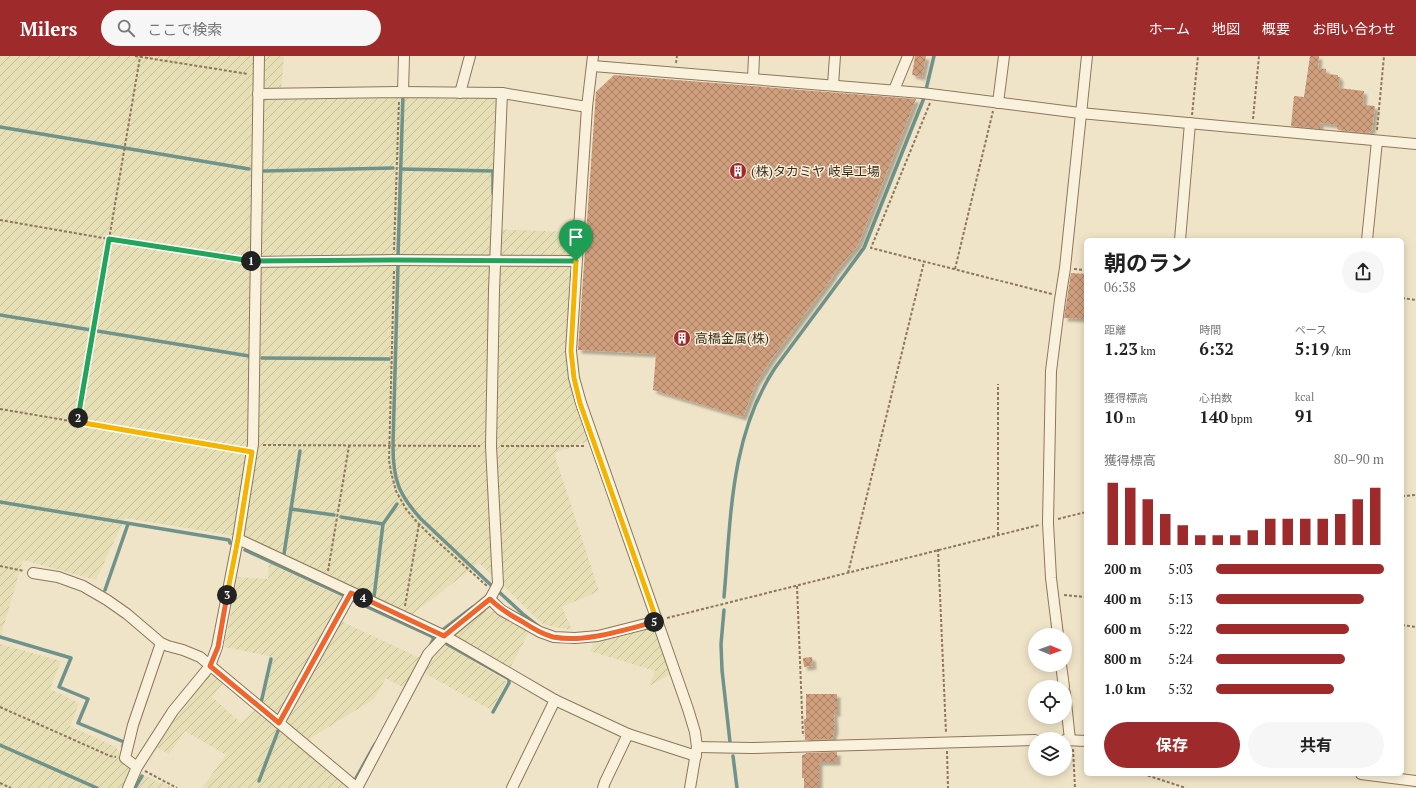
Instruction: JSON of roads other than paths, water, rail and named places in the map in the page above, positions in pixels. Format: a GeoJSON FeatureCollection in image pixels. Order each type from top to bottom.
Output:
{"type":"FeatureCollection","features":[{"type":"Feature","properties":{"kind":"street"},"geometry":{"type":"LineString","coordinates":[[128,788],[137,767],[173,711],[210,666],[218,647],[238,539],[252,448],[259,56]]}},
{"type":"Feature","properties":{"kind":"street"},"geometry":{"type":"LineString","coordinates":[[401,92],[404,56]]}},
{"type":"Feature","properties":{"kind":"street"},"geometry":{"type":"LineString","coordinates":[[460,93],[470,56]]}},
{"type":"Feature","properties":{"kind":"street"},"geometry":{"type":"LineString","coordinates":[[753,79],[754,56]]}},
{"type":"Feature","properties":{"kind":"street"},"geometry":{"type":"LineString","coordinates":[[833,85],[835,56]]}},
{"type":"Feature","properties":{"kind":"street"},"geometry":{"type":"LineString","coordinates":[[894,90],[908,56]]}},
{"type":"Feature","properties":{"kind":"street"},"geometry":{"type":"LineString","coordinates":[[997,102],[1004,56]]}},
{"type":"Feature","properties":{"kind":"street"},"geometry":{"type":"LineString","coordinates":[[1057,628],[1048,523],[1051,371],[1065,268],[1087,56]]}},
{"type":"Feature","properties":{"kind":"street"},"geometry":{"type":"LineString","coordinates":[[690,788],[696,751],[695,732],[580,403],[574,378],[571,351],[576,261],[593,61],[753,79],[894,90],[1080,113],[1416,144]]}},
{"type":"Feature","properties":{"kind":"street"},"geometry":{"type":"LineString","coordinates":[[258,94],[401,92],[502,93],[588,106]]}},
{"type":"Feature","properties":{"kind":"street"},"geometry":{"type":"LineString","coordinates":[[33,573],[58,577],[83,586],[127,614],[161,643],[200,657],[357,788],[428,654],[444,636],[492,596],[498,584],[491,446],[495,261],[502,93]]}},
{"type":"Feature","properties":{"kind":"street"},"geometry":{"type":"LineString","coordinates":[[1180,238],[1191,123]]}},
{"type":"Feature","properties":{"kind":"street"},"geometry":{"type":"LineString","coordinates":[[1368,238],[1376,141]]}},
{"type":"Feature","properties":{"kind":"street"},"geometry":{"type":"LineString","coordinates":[[255,262],[394,260],[576,261]]}},
{"type":"Feature","properties":{"kind":"street"},"geometry":{"type":"LineString","coordinates":[[238,539],[444,636],[555,700],[628,734],[696,751],[803,746],[1028,740]]}},
{"type":"Feature","properties":{"kind":"street"},"geometry":{"type":"LineString","coordinates":[[279,723],[351,593]]}},
{"type":"Feature","properties":{"kind":"street"},"geometry":{"type":"LineString","coordinates":[[492,596],[501,610],[540,632],[554,637],[575,638],[598,636],[657,621]]}},
{"type":"Feature","properties":{"kind":"street"},"geometry":{"type":"LineString","coordinates":[[137,767],[125,758],[132,724],[161,643]]}},
{"type":"Feature","properties":{"kind":"street"},"geometry":{"type":"LineString","coordinates":[[512,788],[555,700]]}},
{"type":"Feature","properties":{"kind":"street"},"geometry":{"type":"LineString","coordinates":[[603,788],[628,734]]}},
{"type":"Feature","properties":{"kind":"street"},"geometry":{"type":"LineString","coordinates":[[1072,740],[1084,741]]}},
{"type":"Feature","properties":{"kind":"street"},"geometry":{"type":"LineString","coordinates":[[1377,776],[1416,781]]}},
{"type":"Feature","properties":{"kind":"waterway"},"geometry":{"type":"LineString","coordinates":[[724,597],[731,508],[735,478],[749,421],[760,394],[775,368],[864,248],[924,98],[934,56]]}},
{"type":"Feature","properties":{"kind":"waterway"},"geometry":{"type":"LineString","coordinates":[[398,256],[403,95]]}},
{"type":"Feature","properties":{"kind":"waterway"},"geometry":{"type":"LineString","coordinates":[[0,127],[249,169]]}},
{"type":"Feature","properties":{"kind":"waterway"},"geometry":{"type":"LineString","coordinates":[[264,171],[393,168]]}},
{"type":"Feature","properties":{"kind":"waterway"},"geometry":{"type":"LineString","coordinates":[[401,169],[493,171],[493,193]]}},
{"type":"Feature","properties":{"kind":"waterway"},"geometry":{"type":"LineString","coordinates":[[393,444],[398,264]]}},
{"type":"Feature","properties":{"kind":"waterway"},"geometry":{"type":"LineString","coordinates":[[0,315],[249,356]]}},
{"type":"Feature","properties":{"kind":"waterway"},"geometry":{"type":"LineString","coordinates":[[262,358],[389,359]]}},
{"type":"Feature","properties":{"kind":"waterway"},"geometry":{"type":"LineString","coordinates":[[393,447],[396,478],[402,494],[407,502],[421,519],[493,587]]}},
{"type":"Feature","properties":{"kind":"waterway"},"geometry":{"type":"LineString","coordinates":[[284,554],[300,451]]}},
{"type":"Feature","properties":{"kind":"waterway"},"geometry":{"type":"LineString","coordinates":[[0,502],[229,540],[230,543]]}},
{"type":"Feature","properties":{"kind":"waterway"},"geometry":{"type":"LineString","coordinates":[[374,597],[383,524],[397,504]]}},
{"type":"Feature","properties":{"kind":"waterway"},"geometry":{"type":"LineString","coordinates":[[291,509],[334,515]]}},
{"type":"Feature","properties":{"kind":"waterway"},"geometry":{"type":"LineString","coordinates":[[341,517],[383,524]]}},
{"type":"Feature","properties":{"kind":"waterway"},"geometry":{"type":"LineString","coordinates":[[105,590],[128,524]]}},
{"type":"Feature","properties":{"kind":"waterway"},"geometry":{"type":"LineString","coordinates":[[245,550],[345,596]]}},
{"type":"Feature","properties":{"kind":"waterway"},"geometry":{"type":"LineString","coordinates":[[498,591],[538,626]]}},
{"type":"Feature","properties":{"kind":"waterway"},"geometry":{"type":"LineString","coordinates":[[349,600],[350,599],[431,636],[434,638],[430,646]]}},
{"type":"Feature","properties":{"kind":"waterway"},"geometry":{"type":"LineString","coordinates":[[444,629],[473,607]]}},
{"type":"Feature","properties":{"kind":"waterway"},"geometry":{"type":"LineString","coordinates":[[724,610],[721,644],[722,670],[730,742]]}},
{"type":"Feature","properties":{"kind":"waterway"},"geometry":{"type":"LineString","coordinates":[[0,637],[71,658],[59,687],[88,699],[78,723],[124,742],[123,746]]}},
{"type":"Feature","properties":{"kind":"waterway"},"geometry":{"type":"LineString","coordinates":[[447,644],[509,679],[509,683],[493,712]]}},
{"type":"Feature","properties":{"kind":"waterway"},"geometry":{"type":"LineString","coordinates":[[261,703],[271,659]]}},
{"type":"Feature","properties":{"kind":"waterway"},"geometry":{"type":"LineString","coordinates":[[259,781],[278,731]]}},
{"type":"Feature","properties":{"kind":"waterway"},"geometry":{"type":"LineString","coordinates":[[355,780],[375,744]]}},
{"type":"Feature","properties":{"kind":"waterway"},"geometry":{"type":"LineString","coordinates":[[0,745],[97,788]]}},
{"type":"Feature","properties":{"kind":"waterway"},"geometry":{"type":"LineString","coordinates":[[733,756],[737,788]]}},
{"type":"Feature","properties":{"kind":"waterway"},"geometry":{"type":"LineString","coordinates":[[135,788],[142,776]]}},
{"type":"Feature","properties":{"kind":"place","name":"(株)タカミヤ 岐阜工場"},"geometry":{"type":"Point","coordinates":[738,171]}},
{"type":"Feature","properties":{"kind":"place","name":"高橋金属(株)"},"geometry":{"type":"Point","coordinates":[682,338]}}]}
